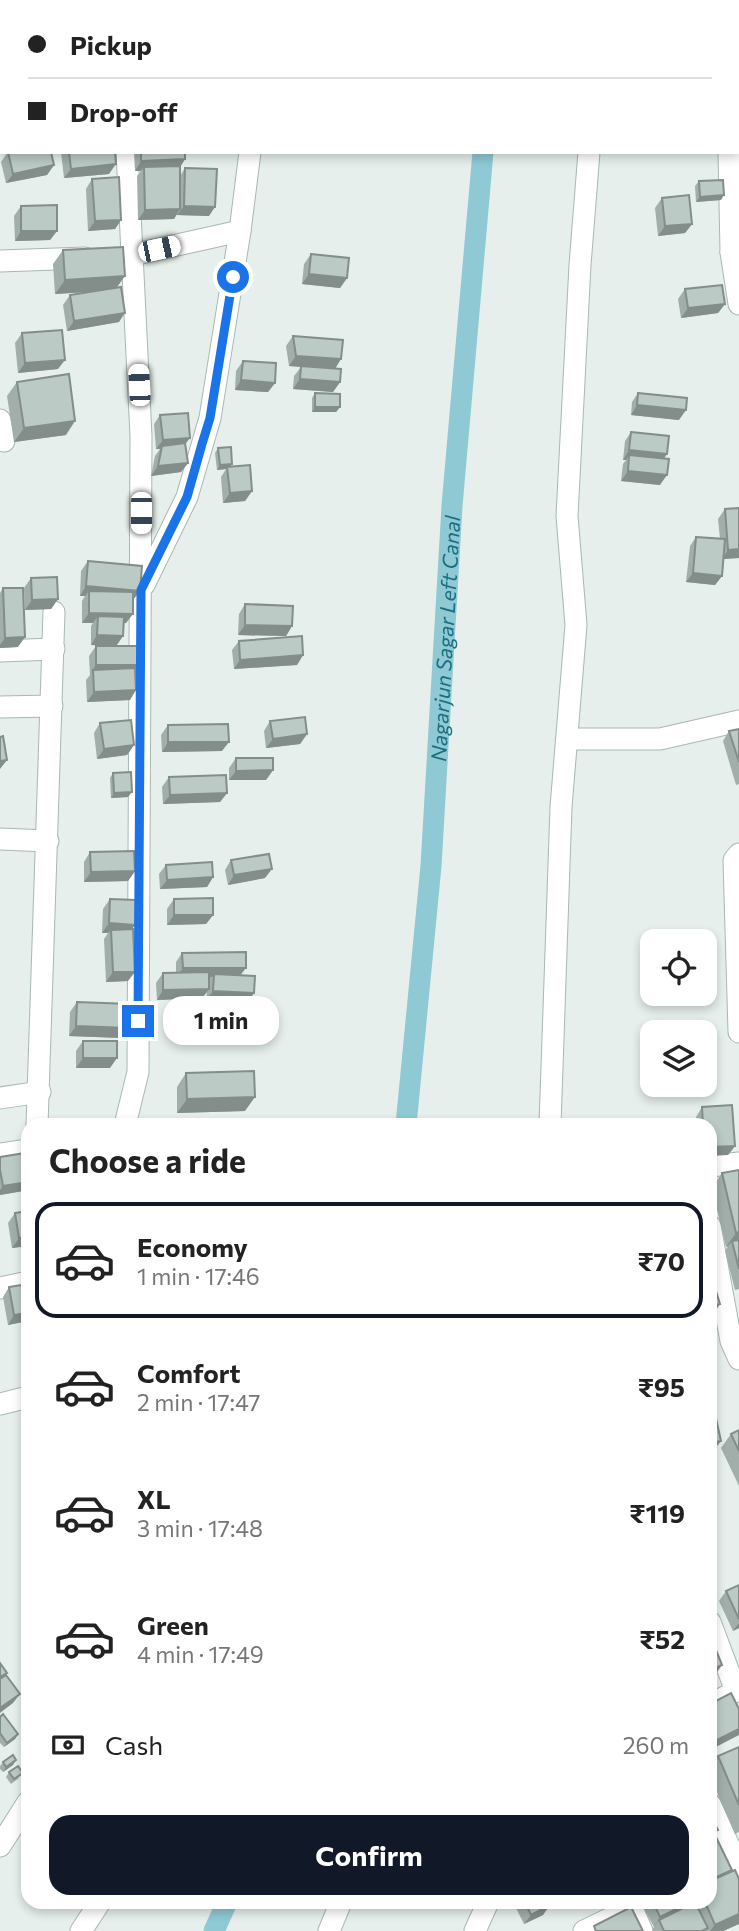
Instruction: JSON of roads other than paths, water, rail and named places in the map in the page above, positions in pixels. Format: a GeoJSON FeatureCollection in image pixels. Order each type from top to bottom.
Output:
{"type":"FeatureCollection","features":[{"type":"Feature","properties":{"kind":"street"},"geometry":{"type":"LineString","coordinates":[[127,154],[141,436],[141,590],[138,1072],[127,1118]]}},
{"type":"Feature","properties":{"kind":"street"},"geometry":{"type":"LineString","coordinates":[[141,590],[187,497],[210,418],[250,154]]}},
{"type":"Feature","properties":{"kind":"street"},"geometry":{"type":"LineString","coordinates":[[550,1118],[561,807],[576,625],[567,516],[579,279],[589,154]]}},
{"type":"Feature","properties":{"kind":"street"},"geometry":{"type":"LineString","coordinates":[[729,154],[739,304]]}},
{"type":"Feature","properties":{"kind":"street"},"geometry":{"type":"LineString","coordinates":[[0,261],[132,256],[240,232]]}},
{"type":"Feature","properties":{"kind":"street"},"geometry":{"type":"LineString","coordinates":[[38,1118],[54,612]]}},
{"type":"Feature","properties":{"kind":"street"},"geometry":{"type":"LineString","coordinates":[[0,651],[54,649]]}},
{"type":"Feature","properties":{"kind":"street"},"geometry":{"type":"LineString","coordinates":[[0,707],[52,706]]}},
{"type":"Feature","properties":{"kind":"street"},"geometry":{"type":"LineString","coordinates":[[567,739],[660,739],[739,721]]}},
{"type":"Feature","properties":{"kind":"street"},"geometry":{"type":"LineString","coordinates":[[0,839],[48,841]]}},
{"type":"Feature","properties":{"kind":"street"},"geometry":{"type":"LineString","coordinates":[[739,854],[734,860],[739,1032]]}},
{"type":"Feature","properties":{"kind":"street"},"geometry":{"type":"LineString","coordinates":[[0,1098],[40,1092]]}},
{"type":"Feature","properties":{"kind":"street"},"geometry":{"type":"LineString","coordinates":[[0,1154],[21,1151]]}},
{"type":"Feature","properties":{"kind":"street"},"geometry":{"type":"LineString","coordinates":[[717,1165],[739,1163]]}},
{"type":"Feature","properties":{"kind":"street"},"geometry":{"type":"LineString","coordinates":[[717,1264],[731,1340],[739,1359]]}},
{"type":"Feature","properties":{"kind":"street"},"geometry":{"type":"LineString","coordinates":[[0,1288],[21,1284]]}},
{"type":"Feature","properties":{"kind":"street"},"geometry":{"type":"LineString","coordinates":[[0,1404],[21,1399]]}},
{"type":"Feature","properties":{"kind":"street"},"geometry":{"type":"LineString","coordinates":[[717,1640],[738,1693],[717,1702]]}},
{"type":"Feature","properties":{"kind":"street"},"geometry":{"type":"LineString","coordinates":[[0,1846],[21,1812]]}},
{"type":"Feature","properties":{"kind":"street"},"geometry":{"type":"LineString","coordinates":[[717,1819],[739,1868]]}},
{"type":"Feature","properties":{"kind":"street"},"geometry":{"type":"LineString","coordinates":[[81,1931],[95,1909]]}},
{"type":"Feature","properties":{"kind":"street"},"geometry":{"type":"LineString","coordinates":[[329,1931],[338,1909]]}},
{"type":"Feature","properties":{"kind":"street"},"geometry":{"type":"LineString","coordinates":[[475,1931],[485,1909]]}},
{"type":"Feature","properties":{"kind":"street"},"geometry":{"type":"LineString","coordinates":[[584,1931],[623,1909]]}},
{"type":"Feature","properties":{"kind":"street"},"geometry":{"type":"LineString","coordinates":[[632,1909],[642,1931]]}},
{"type":"Feature","properties":{"kind":"waterway","name":"Nagarjun Sagar Left Canal"},"geometry":{"type":"LineString","coordinates":[[407,1118],[431,866],[452,506],[483,154]]}},
{"type":"Feature","properties":{"kind":"waterway","name":"Nagarjun Sagar Left Canal"},"geometry":{"type":"LineString","coordinates":[[214,1931],[224,1909]]}}]}
